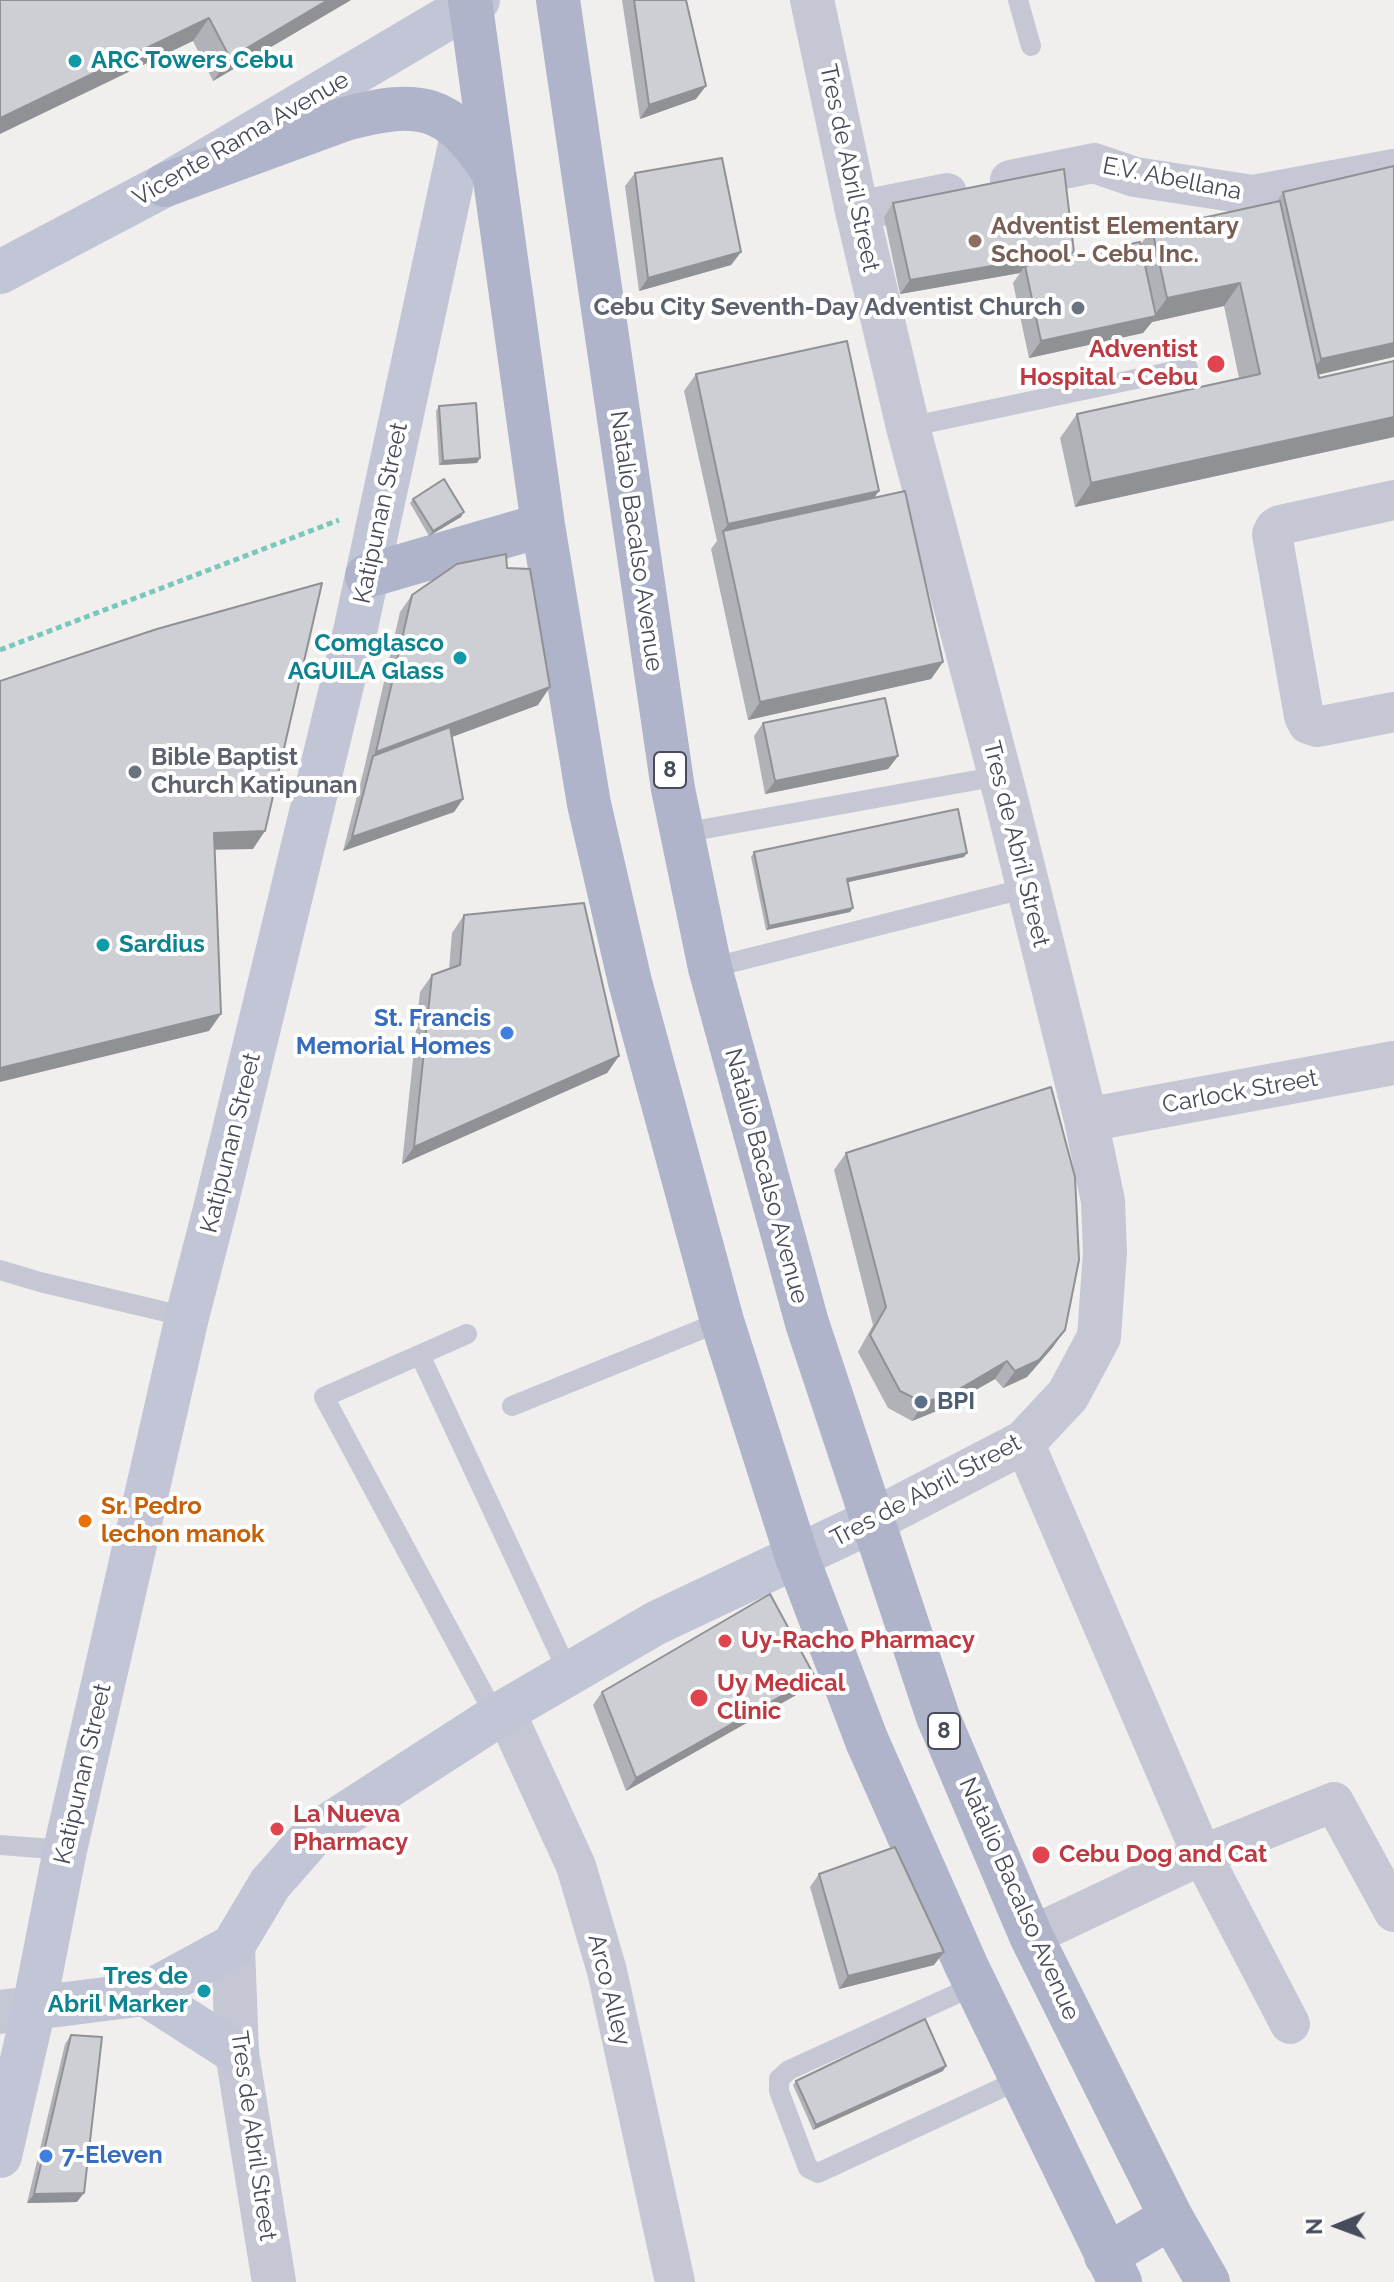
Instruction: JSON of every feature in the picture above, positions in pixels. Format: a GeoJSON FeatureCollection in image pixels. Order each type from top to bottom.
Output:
{"type":"FeatureCollection","features":[{"type":"Feature","properties":{"kind":"main road","name":"Natalio Bacalso Avenue"},"geometry":{"type":"LineString","coordinates":[[558,0],[682,833],[710,968],[807,1323],[938,1717],[1031,1936],[1171,2217],[1208,2282]]}},
{"type":"Feature","properties":{"kind":"main road"},"geometry":{"type":"LineString","coordinates":[[473,2],[492,170],[543,525],[589,804],[630,982],[722,1321],[797,1557],[867,1741],[976,1985],[1113,2269],[1171,2217]]}},
{"type":"Feature","properties":{"kind":"main road","name":"Vicente Rama Avenue"},"geometry":{"type":"LineString","coordinates":[[0,272],[165,185],[473,2]]}},
{"type":"Feature","properties":{"kind":"main road"},"geometry":{"type":"LineString","coordinates":[[165,185],[372,112],[401,109],[437,113],[463,131],[492,170]]}},
{"type":"Feature","properties":{"kind":"main road","name":"Katipunan Street"},"geometry":{"type":"LineString","coordinates":[[0,2156],[17,2010],[65,1850],[187,1317],[384,503],[463,131]]}},
{"type":"Feature","properties":{"kind":"main road"},"geometry":{"type":"LineString","coordinates":[[367,576],[543,525]]}},
{"type":"Feature","properties":{"kind":"main road","name":"Tres de Abril Street"},"geometry":{"type":"LineString","coordinates":[[233,1946],[270,1884],[313,1835],[500,1714],[656,1623],[874,1520]]}},
{"type":"Feature","properties":{"kind":"main road"},"geometry":{"type":"LineString","coordinates":[[17,2010],[145,1994],[233,1946]]}},
{"type":"Feature","properties":{"kind":"main road"},"geometry":{"type":"LineString","coordinates":[[145,1994],[237,2053]]}},
{"type":"Feature","properties":{"kind":"street","name":"Tres de Abril Street"},"geometry":{"type":"LineString","coordinates":[[812,0],[908,427],[1086,1120],[1103,1201],[1105,1252],[1099,1337],[1068,1395],[1024,1442],[874,1520]]}},
{"type":"Feature","properties":{"kind":"street","name":"E.V. Abellana"},"geometry":{"type":"LineString","coordinates":[[857,211],[1094,163],[1135,177],[1253,195],[1394,169]]}},
{"type":"Feature","properties":{"kind":"street"},"geometry":{"type":"LineString","coordinates":[[1394,500],[1280,525],[1272,534],[1304,716],[1308,724],[1317,727],[1394,712]]}},
{"type":"Feature","properties":{"kind":"street","name":"Carlock Street"},"geometry":{"type":"LineString","coordinates":[[1086,1120],[1394,1063]]}},
{"type":"Feature","properties":{"kind":"street"},"geometry":{"type":"LineString","coordinates":[[1024,1442],[1202,1855],[1290,2024]]}},
{"type":"Feature","properties":{"kind":"street","name":"Arco Alley"},"geometry":{"type":"LineString","coordinates":[[500,1714],[576,1866],[607,1971],[675,2282]]}},
{"type":"Feature","properties":{"kind":"street"},"geometry":{"type":"LineString","coordinates":[[1031,1936],[1202,1855],[1334,1802],[1394,1912]]}},
{"type":"Feature","properties":{"kind":"street","name":"Tres de Abril Street"},"geometry":{"type":"LineString","coordinates":[[233,1946],[237,2053],[274,2282]]}},
{"type":"Feature","properties":{"kind":"lane"},"geometry":{"type":"LineString","coordinates":[[1018,0],[1031,46]]}},
{"type":"Feature","properties":{"kind":"lane"},"geometry":{"type":"LineString","coordinates":[[908,427],[1188,368]]}},
{"type":"Feature","properties":{"kind":"lane"},"geometry":{"type":"LineString","coordinates":[[682,833],[999,776]]}},
{"type":"Feature","properties":{"kind":"lane"},"geometry":{"type":"LineString","coordinates":[[710,968],[1027,888]]}},
{"type":"Feature","properties":{"kind":"lane"},"geometry":{"type":"LineString","coordinates":[[0,1270],[187,1317]]}},
{"type":"Feature","properties":{"kind":"lane"},"geometry":{"type":"LineString","coordinates":[[512,1406],[722,1321]]}},
{"type":"Feature","properties":{"kind":"lane"},"geometry":{"type":"LineString","coordinates":[[467,1334],[324,1397],[500,1714]]}},
{"type":"Feature","properties":{"kind":"lane"},"geometry":{"type":"LineString","coordinates":[[420,1355],[569,1674]]}},
{"type":"Feature","properties":{"kind":"lane"},"geometry":{"type":"LineString","coordinates":[[0,1845],[65,1850]]}},
{"type":"Feature","properties":{"kind":"lane"},"geometry":{"type":"LineString","coordinates":[[976,1985],[789,2070],[779,2079],[779,2091],[808,2168],[818,2173],[1021,2079]]}},
{"type":"Feature","properties":{"kind":"path"},"geometry":{"type":"LineString","coordinates":[[0,650],[384,503]]}},
{"type":"Feature","properties":{"kind":"building","name":"ARC Towers Cebu"},"geometry":{"type":"Polygon","coordinates":[[[0,0],[328,0],[230,58],[209,18],[0,118],[0,0]]]}},
{"type":"Feature","properties":{"kind":"building"},"geometry":{"type":"Polygon","coordinates":[[[634,0],[686,0],[706,86],[649,105],[634,0]]]}},
{"type":"Feature","properties":{"kind":"building"},"geometry":{"type":"Polygon","coordinates":[[[722,158],[741,252],[648,278],[635,173],[722,158]]]}},
{"type":"Feature","properties":{"kind":"building"},"geometry":{"type":"Polygon","coordinates":[[[1394,166],[1394,343],[1321,359],[1283,192],[1394,166]]]}},
{"type":"Feature","properties":{"kind":"building","name":"Adventist Elementary School - Cebu Inc."},"geometry":{"type":"Polygon","coordinates":[[[1064,169],[1074,252],[910,280],[893,203],[1064,169]]]}},
{"type":"Feature","properties":{"kind":"building","name":"Adventist Hospital - Cebu"},"geometry":{"type":"Polygon","coordinates":[[[1280,201],[1319,378],[1394,361],[1394,417],[1091,483],[1077,414],[1260,374],[1240,283],[1167,298],[1152,229],[1280,201]]]}},
{"type":"Feature","properties":{"kind":"building","name":"Cebu City Seventh-Day Adventist Church"},"geometry":{"type":"Polygon","coordinates":[[[1140,242],[1156,316],[1041,341],[1025,266],[1140,242]]]}},
{"type":"Feature","properties":{"kind":"building"},"geometry":{"type":"Polygon","coordinates":[[[847,341],[879,491],[728,524],[696,374],[847,341]]]}},
{"type":"Feature","properties":{"kind":"building"},"geometry":{"type":"Polygon","coordinates":[[[476,403],[480,458],[443,461],[439,406],[476,403]]]}},
{"type":"Feature","properties":{"kind":"building"},"geometry":{"type":"Polygon","coordinates":[[[444,479],[464,512],[433,531],[413,499],[444,479]]]}},
{"type":"Feature","properties":{"kind":"building"},"geometry":{"type":"Polygon","coordinates":[[[905,491],[943,662],[760,702],[723,531],[905,491]]]}},
{"type":"Feature","properties":{"kind":"building","name":"Comglasco AGUILA Glass"},"geometry":{"type":"Polygon","coordinates":[[[506,554],[507,568],[530,569],[550,687],[376,752],[412,595],[457,564],[506,554]]]}},
{"type":"Feature","properties":{"kind":"building"},"geometry":{"type":"Polygon","coordinates":[[[322,583],[265,831],[214,833],[221,1014],[0,1068],[0,681],[157,629],[322,583]]]}},
{"type":"Feature","properties":{"kind":"building"},"geometry":{"type":"Polygon","coordinates":[[[885,698],[898,756],[775,781],[763,723],[885,698]]]}},
{"type":"Feature","properties":{"kind":"building"},"geometry":{"type":"Polygon","coordinates":[[[450,727],[463,799],[352,837],[373,756],[450,727]]]}},
{"type":"Feature","properties":{"kind":"building"},"geometry":{"type":"Polygon","coordinates":[[[958,809],[967,853],[847,879],[853,908],[769,926],[754,852],[958,809]]]}},
{"type":"Feature","properties":{"kind":"building","name":"St. Francis Memorial Homes"},"geometry":{"type":"Polygon","coordinates":[[[584,903],[619,1056],[414,1147],[432,975],[460,965],[464,915],[584,903]]]}},
{"type":"Feature","properties":{"kind":"building"},"geometry":{"type":"Polygon","coordinates":[[[1051,1087],[1075,1177],[1079,1260],[1065,1330],[1039,1360],[1015,1371],[1007,1361],[956,1391],[924,1403],[900,1391],[870,1335],[886,1307],[846,1153],[1051,1087]]]}},
{"type":"Feature","properties":{"kind":"building","name":"Uy Medical Clinic"},"geometry":{"type":"Polygon","coordinates":[[[770,1594],[815,1677],[636,1778],[602,1692],[770,1594]]]}},
{"type":"Feature","properties":{"kind":"building"},"geometry":{"type":"Polygon","coordinates":[[[895,1847],[944,1952],[848,1976],[819,1874],[895,1847]]]}},
{"type":"Feature","properties":{"kind":"building"},"geometry":{"type":"Polygon","coordinates":[[[925,2019],[946,2066],[816,2125],[796,2081],[925,2019]]]}},
{"type":"Feature","properties":{"kind":"building"},"geometry":{"type":"Polygon","coordinates":[[[71,2035],[102,2037],[84,2193],[34,2194],[71,2035]]]}},
{"type":"Feature","properties":{"kind":"place","name":"ARC Towers Cebu"},"geometry":{"type":"Point","coordinates":[75,61]}},
{"type":"Feature","properties":{"kind":"place","name":"Adventist Elementary School - Cebu Inc."},"geometry":{"type":"Point","coordinates":[975,241]}},
{"type":"Feature","properties":{"kind":"place","name":"Cebu City Seventh-Day Adventist Church"},"geometry":{"type":"Point","coordinates":[1078,308]}},
{"type":"Feature","properties":{"kind":"place","name":"Adventist Hospital - Cebu"},"geometry":{"type":"Point","coordinates":[1216,364]}},
{"type":"Feature","properties":{"kind":"place","name":"Comglasco AGUILA Glass"},"geometry":{"type":"Point","coordinates":[460,658]}},
{"type":"Feature","properties":{"kind":"place","name":"Bible Baptist Church Katipunan"},"geometry":{"type":"Point","coordinates":[135,772]}},
{"type":"Feature","properties":{"kind":"place","name":"Sardius"},"geometry":{"type":"Point","coordinates":[103,945]}},
{"type":"Feature","properties":{"kind":"place","name":"St. Francis Memorial Homes"},"geometry":{"type":"Point","coordinates":[507,1033]}},
{"type":"Feature","properties":{"kind":"place","name":"BPI"},"geometry":{"type":"Point","coordinates":[921,1402]}},
{"type":"Feature","properties":{"kind":"place","name":"Sr. Pedro lechon manok"},"geometry":{"type":"Point","coordinates":[85,1521]}},
{"type":"Feature","properties":{"kind":"place","name":"Uy-Racho Pharmacy"},"geometry":{"type":"Point","coordinates":[725,1641]}},
{"type":"Feature","properties":{"kind":"place","name":"Uy Medical Clinic"},"geometry":{"type":"Point","coordinates":[699,1698]}},
{"type":"Feature","properties":{"kind":"place","name":"La Nueva Pharmacy"},"geometry":{"type":"Point","coordinates":[277,1829]}},
{"type":"Feature","properties":{"kind":"place","name":"Cebu Dog and Cat"},"geometry":{"type":"Point","coordinates":[1041,1855]}},
{"type":"Feature","properties":{"kind":"place","name":"Tres de Abril Marker"},"geometry":{"type":"Point","coordinates":[204,1991]}},
{"type":"Feature","properties":{"kind":"place","name":"7-Eleven"},"geometry":{"type":"Point","coordinates":[46,2156]}}]}
